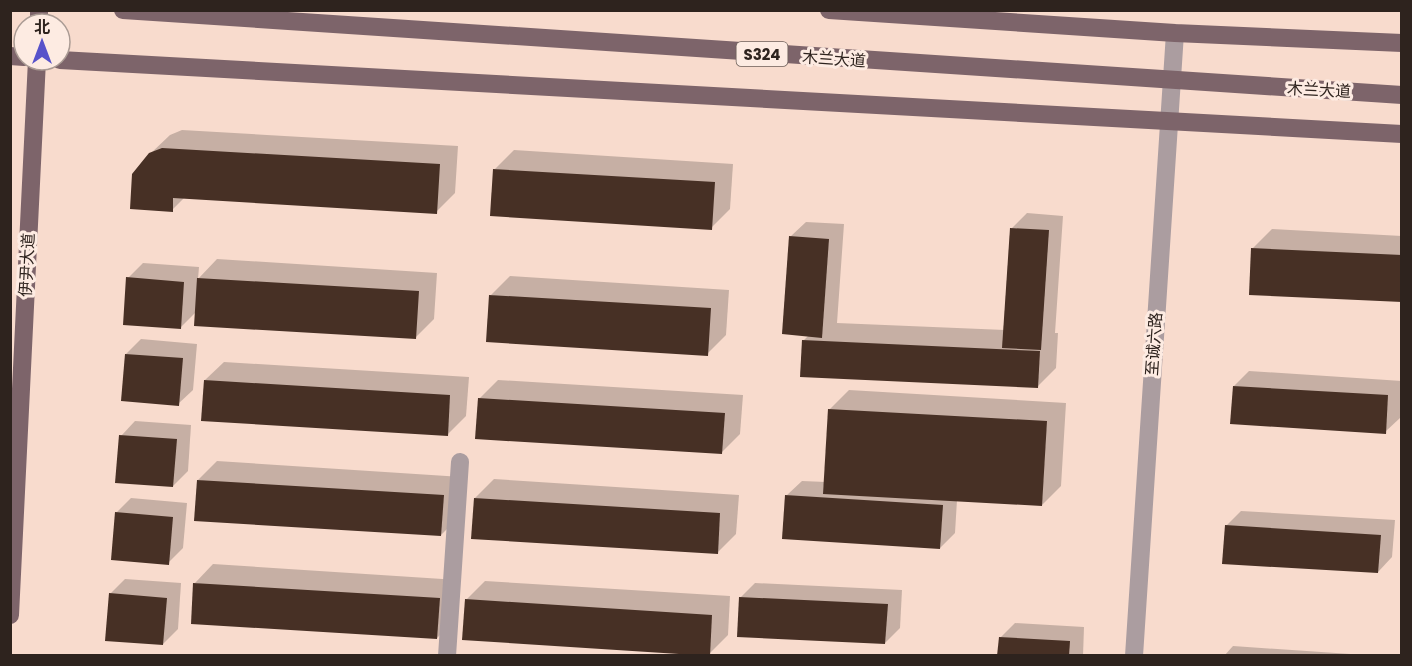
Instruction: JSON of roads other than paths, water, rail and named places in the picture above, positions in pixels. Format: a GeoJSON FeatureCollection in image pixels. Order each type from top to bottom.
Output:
{"type":"FeatureCollection","features":[{"type":"Feature","properties":{"kind":"main road","name":"木兰大道"},"geometry":{"type":"LineString","coordinates":[[123,10],[1401,95]]}},
{"type":"Feature","properties":{"kind":"main road"},"geometry":{"type":"LineString","coordinates":[[829,10],[1175,33],[1401,43]]}},
{"type":"Feature","properties":{"kind":"main road"},"geometry":{"type":"LineString","coordinates":[[72,61],[1401,134]]}},
{"type":"Feature","properties":{"kind":"main road","name":"伊尹大道"},"geometry":{"type":"LineString","coordinates":[[10,615],[36,72]]}},
{"type":"Feature","properties":{"kind":"street","name":"至诚六路"},"geometry":{"type":"LineString","coordinates":[[1134,656],[1175,33]]}},
{"type":"Feature","properties":{"kind":"street"},"geometry":{"type":"LineString","coordinates":[[447,656],[460,462]]}}]}
